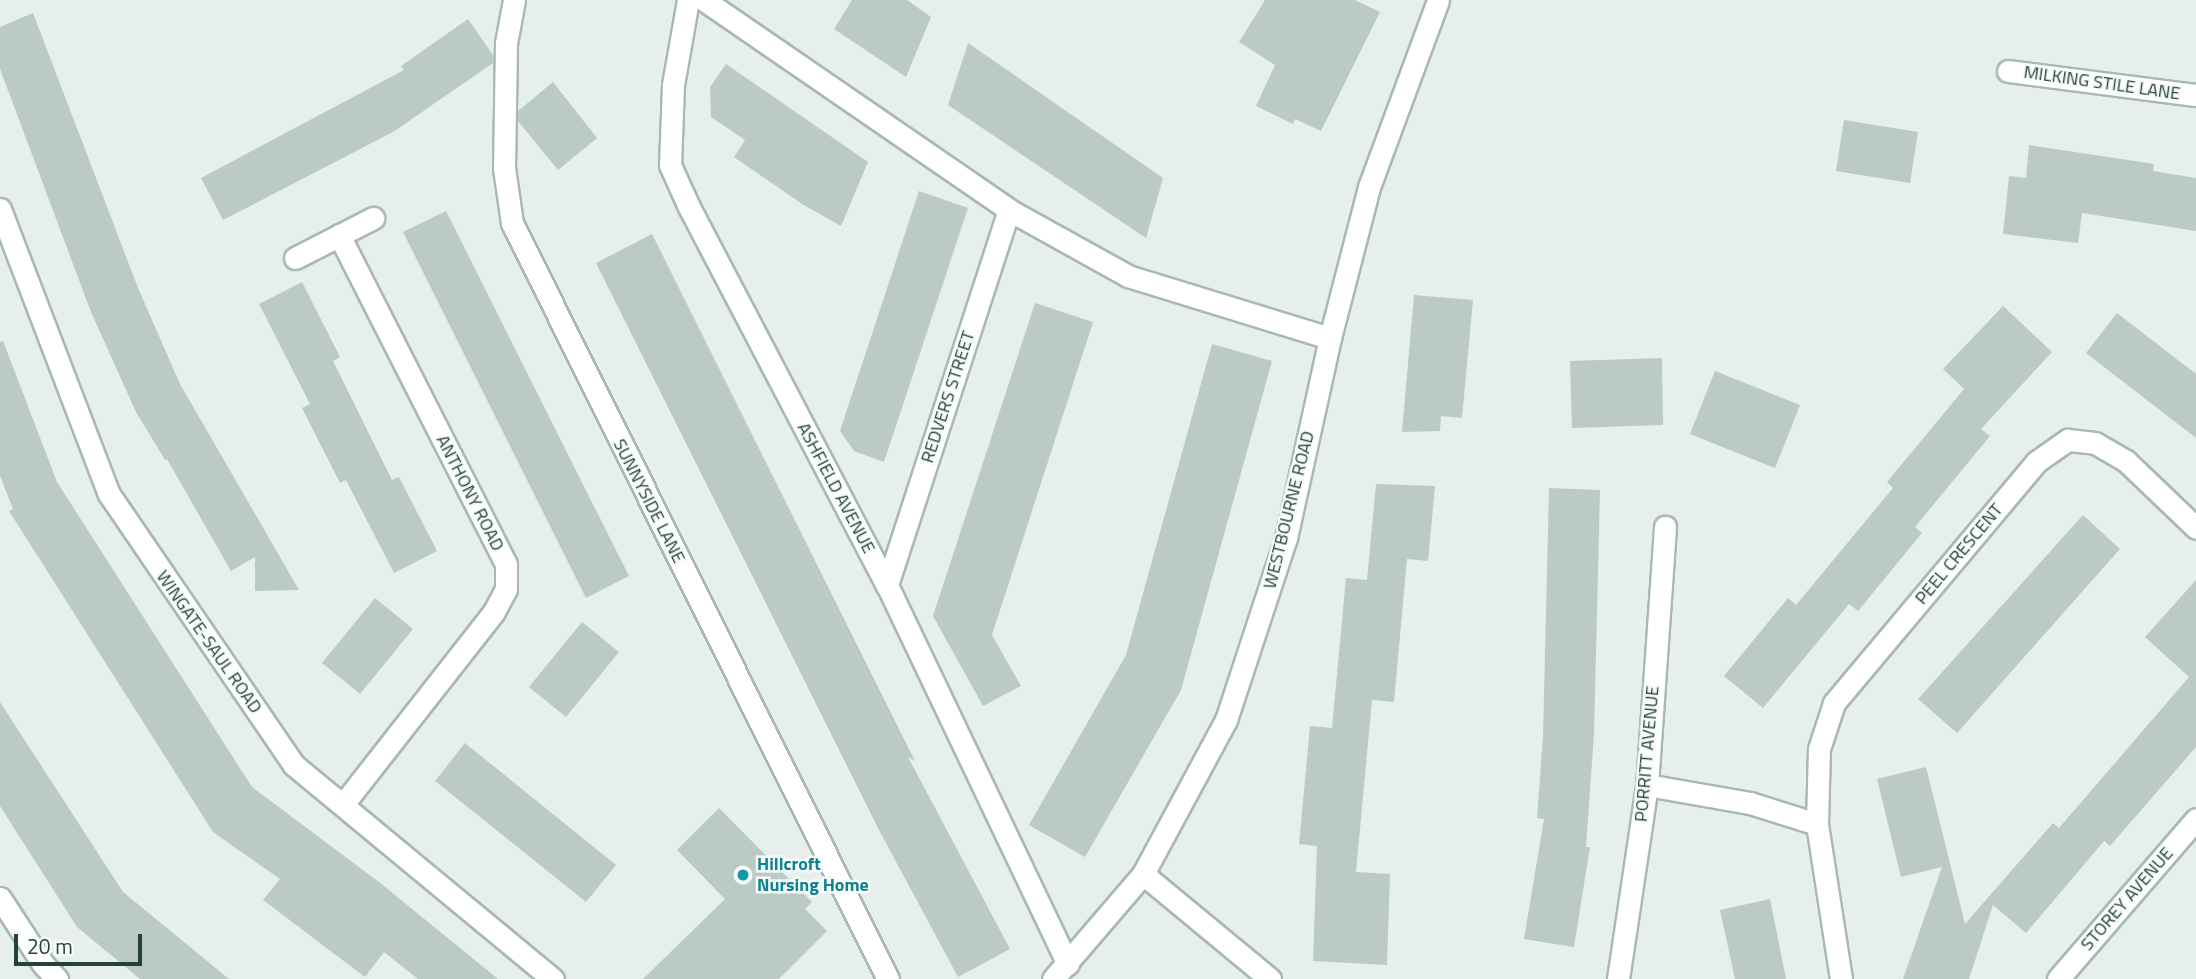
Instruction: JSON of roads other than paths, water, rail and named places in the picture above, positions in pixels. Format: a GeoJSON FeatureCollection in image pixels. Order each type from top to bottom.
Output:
{"type":"FeatureCollection","features":[{"type":"Feature","properties":{"kind":"street","name":"SUNNYSIDE LANE"},"geometry":{"type":"LineString","coordinates":[[514,0],[506,43],[504,168],[512,223],[888,979]]}},
{"type":"Feature","properties":{"kind":"street","name":"ASHFIELD AVENUE"},"geometry":{"type":"LineString","coordinates":[[688,0],[673,85],[670,165],[688,207],[887,585],[1069,964]]}},
{"type":"Feature","properties":{"kind":"street"},"geometry":{"type":"LineString","coordinates":[[704,0],[1009,210],[1128,276],[1330,338]]}},
{"type":"Feature","properties":{"kind":"street","name":"WESTBOURNE ROAD"},"geometry":{"type":"LineString","coordinates":[[1053,979],[1069,964],[1143,874],[1226,720],[1256,638],[1286,538],[1330,338],[1369,187],[1438,0]]}},
{"type":"Feature","properties":{"kind":"street","name":"MILKING STILE LANE"},"geometry":{"type":"LineString","coordinates":[[2008,71],[2196,95]]}},
{"type":"Feature","properties":{"kind":"street","name":"WINGATE-SAUL ROAD"},"geometry":{"type":"LineString","coordinates":[[0,209],[108,494],[294,765],[344,803],[553,979]]}},
{"type":"Feature","properties":{"kind":"street","name":"REDVERS STREET"},"geometry":{"type":"LineString","coordinates":[[887,585],[1009,210]]}},
{"type":"Feature","properties":{"kind":"street"},"geometry":{"type":"LineString","coordinates":[[295,258],[373,218]]}},
{"type":"Feature","properties":{"kind":"street","name":"ANTHONY ROAD"},"geometry":{"type":"LineString","coordinates":[[340,235],[506,564],[506,589],[492,613],[344,803]]}},
{"type":"Feature","properties":{"kind":"street","name":"PEEL CRESCENT"},"geometry":{"type":"LineString","coordinates":[[1841,979],[1816,824],[1819,750],[1834,703],[2036,462],[2068,440],[2095,443],[2126,461],[2196,528]]}},
{"type":"Feature","properties":{"kind":"street","name":"PORRITT AVENUE"},"geometry":{"type":"LineString","coordinates":[[1618,979],[1647,785],[1665,527]]}},
{"type":"Feature","properties":{"kind":"street"},"geometry":{"type":"LineString","coordinates":[[1647,785],[1750,803],[1816,824]]}},
{"type":"Feature","properties":{"kind":"street","name":"STOREY AVENUE"},"geometry":{"type":"LineString","coordinates":[[2058,979],[2196,819]]}},
{"type":"Feature","properties":{"kind":"street"},"geometry":{"type":"LineString","coordinates":[[1143,874],[1270,979]]}},
{"type":"Feature","properties":{"kind":"street"},"geometry":{"type":"LineString","coordinates":[[0,898],[43,964],[57,979]]}},
{"type":"Feature","properties":{"kind":"place","name":"Hillcroft Nursing Home"},"geometry":{"type":"Point","coordinates":[743,875]}}]}
